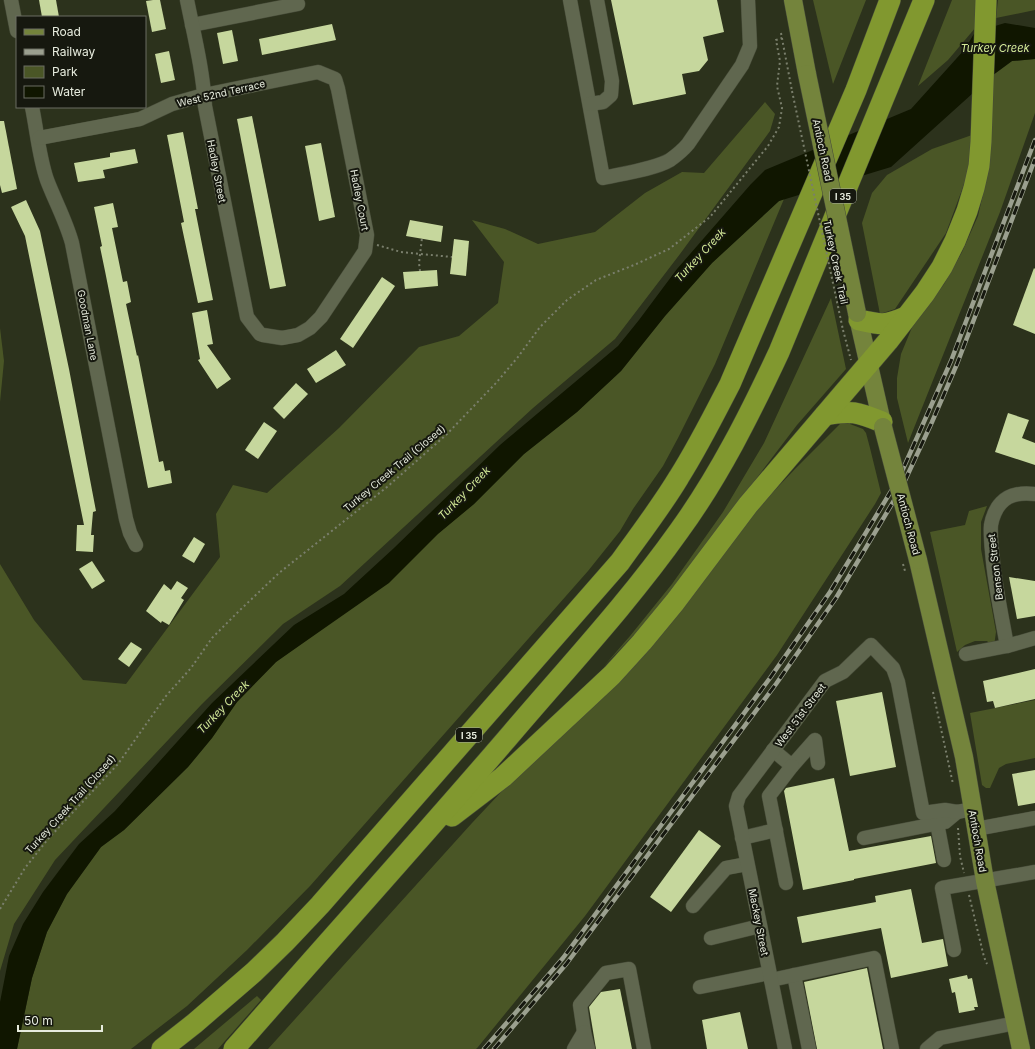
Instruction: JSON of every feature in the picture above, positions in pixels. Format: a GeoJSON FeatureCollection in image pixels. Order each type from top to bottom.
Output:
{"type":"FeatureCollection","features":[{"type":"Feature","properties":{"kind":"highway","name":"I 35"},"geometry":{"type":"LineString","coordinates":[[234,1049],[418,842],[641,582],[680,530],[705,492],[741,428],[779,352],[924,0]]}},
{"type":"Feature","properties":{"kind":"highway","name":"I 35"},"geometry":{"type":"LineString","coordinates":[[162,1049],[195,1023],[254,972],[320,905],[620,562],[650,522],[679,477],[710,424],[748,345],[856,90],[887,4]]}},
{"type":"Feature","properties":{"kind":"highway"},"geometry":{"type":"LineString","coordinates":[[418,842],[503,777],[612,674],[642,642],[675,602],[748,505],[888,341],[925,293],[942,267],[955,241],[967,210],[979,166],[986,8]]}},
{"type":"Feature","properties":{"kind":"highway"},"geometry":{"type":"LineString","coordinates":[[853,321],[890,324],[906,316]]}},
{"type":"Feature","properties":{"kind":"highway"},"geometry":{"type":"LineString","coordinates":[[824,415],[840,412],[854,412],[882,424]]}},
{"type":"Feature","properties":{"kind":"main road","name":"Antioch Road"},"geometry":{"type":"LineString","coordinates":[[793,0],[853,321],[868,364],[882,424],[918,560],[964,757],[965,811],[976,829],[985,881],[1021,1049]]}},
{"type":"Feature","properties":{"kind":"street"},"geometry":{"type":"LineString","coordinates":[[11,0],[16,26]]}},
{"type":"Feature","properties":{"kind":"street","name":"Hadley Street"},"geometry":{"type":"LineString","coordinates":[[187,0],[205,106],[247,317],[260,334],[263,335]]}},
{"type":"Feature","properties":{"kind":"street"},"geometry":{"type":"LineString","coordinates":[[570,0],[603,178],[659,165],[668,161],[688,144],[742,65],[750,46],[748,0]]}},
{"type":"Feature","properties":{"kind":"street"},"geometry":{"type":"LineString","coordinates":[[590,104],[603,102],[611,95],[612,81],[597,0]]}},
{"type":"Feature","properties":{"kind":"street"},"geometry":{"type":"LineString","coordinates":[[192,24],[298,4]]}},
{"type":"Feature","properties":{"kind":"street","name":"West 52nd Terrace"},"geometry":{"type":"LineString","coordinates":[[39,138],[140,119],[172,104],[204,95],[318,72],[335,79]]}},
{"type":"Feature","properties":{"kind":"street","name":"Hadley Court"},"geometry":{"type":"LineString","coordinates":[[263,335],[282,338],[298,335],[310,328],[321,317],[365,251],[367,235],[366,229],[335,79]]}},
{"type":"Feature","properties":{"kind":"street","name":"Goodman Lane"},"geometry":{"type":"LineString","coordinates":[[32,108],[43,165],[72,244],[126,519],[130,533],[136,545]]}},
{"type":"Feature","properties":{"kind":"street","name":"Benson Street"},"geometry":{"type":"LineString","coordinates":[[1007,646],[995,582],[990,538],[991,523],[1001,502],[1009,497],[1021,493],[1035,494]]}},
{"type":"Feature","properties":{"kind":"street"},"geometry":{"type":"LineString","coordinates":[[966,654],[1007,646],[1035,638]]}},
{"type":"Feature","properties":{"kind":"street","name":"West 51st Street"},"geometry":{"type":"LineString","coordinates":[[739,796],[825,681],[843,672],[871,645],[893,668],[898,682],[923,813],[945,810],[965,811]]}},
{"type":"Feature","properties":{"kind":"street"},"geometry":{"type":"LineString","coordinates":[[786,883],[769,796],[792,766],[815,740],[818,763]]}},
{"type":"Feature","properties":{"kind":"street"},"geometry":{"type":"LineString","coordinates":[[773,750],[792,766]]}},
{"type":"Feature","properties":{"kind":"street","name":"Mackey Street"},"geometry":{"type":"LineString","coordinates":[[739,796],[736,806],[785,1049]]}},
{"type":"Feature","properties":{"kind":"street"},"geometry":{"type":"LineString","coordinates":[[864,838],[945,822],[965,811]]}},
{"type":"Feature","properties":{"kind":"street"},"geometry":{"type":"LineString","coordinates":[[976,829],[1035,818]]}},
{"type":"Feature","properties":{"kind":"street"},"geometry":{"type":"LineString","coordinates":[[937,823],[944,860]]}},
{"type":"Feature","properties":{"kind":"street"},"geometry":{"type":"LineString","coordinates":[[742,838],[776,830]]}},
{"type":"Feature","properties":{"kind":"street"},"geometry":{"type":"LineString","coordinates":[[693,906],[726,868],[747,864]]}},
{"type":"Feature","properties":{"kind":"street"},"geometry":{"type":"LineString","coordinates":[[954,950],[942,888],[1035,872]]}},
{"type":"Feature","properties":{"kind":"street"},"geometry":{"type":"LineString","coordinates":[[712,938],[760,926]]}},
{"type":"Feature","properties":{"kind":"street"},"geometry":{"type":"LineString","coordinates":[[700,987],[770,976],[794,975],[874,958],[892,1049]]}},
{"type":"Feature","properties":{"kind":"street"},"geometry":{"type":"LineString","coordinates":[[588,1049],[580,1005],[606,973],[629,969],[644,1049]]}},
{"type":"Feature","properties":{"kind":"street"},"geometry":{"type":"LineString","coordinates":[[794,975],[809,1049]]}},
{"type":"Feature","properties":{"kind":"street"},"geometry":{"type":"LineString","coordinates":[[927,1049],[940,1038],[1016,1023]]}},
{"type":"Feature","properties":{"kind":"street"},"geometry":{"type":"LineString","coordinates":[[574,1049],[584,1032]]}},
{"type":"Feature","properties":{"kind":"path","name":"Turkey Creek Trail"},"geometry":{"type":"LineString","coordinates":[[781,33],[792,91],[853,321]]}},
{"type":"Feature","properties":{"kind":"path","name":"Turkey Creek Trail (Closed)"},"geometry":{"type":"LineString","coordinates":[[0,909],[25,868],[48,839],[118,764],[166,696],[191,668],[212,638],[240,610],[279,573],[387,487],[446,435],[496,383],[518,357],[540,327],[567,300],[596,280],[669,249],[710,217],[768,146],[779,127],[782,108],[776,86],[780,61],[776,40],[782,38]]}},
{"type":"Feature","properties":{"kind":"path"},"geometry":{"type":"LineString","coordinates":[[420,271],[419,255],[422,238]]}},
{"type":"Feature","properties":{"kind":"path"},"geometry":{"type":"LineString","coordinates":[[366,242],[401,252],[419,255],[452,257]]}},
{"type":"Feature","properties":{"kind":"green space"},"geometry":{"type":"Polygon","coordinates":[[[813,0],[866,0],[833,84],[813,0]]]}},
{"type":"Feature","properties":{"kind":"green space"},"geometry":{"type":"Polygon","coordinates":[[[952,0],[977,0],[976,27],[948,60],[918,86],[952,0]]]}},
{"type":"Feature","properties":{"kind":"green space"},"geometry":{"type":"Polygon","coordinates":[[[998,0],[1035,0],[1035,10],[996,18],[998,0]]]}},
{"type":"Feature","properties":{"kind":"green space"},"geometry":{"type":"Polygon","coordinates":[[[1035,59],[1035,113],[1000,212],[908,443],[897,398],[897,378],[901,354],[913,325],[944,284],[962,252],[978,216],[986,181],[993,75],[1012,61],[1035,59]]]}},
{"type":"Feature","properties":{"kind":"green space"},"geometry":{"type":"Polygon","coordinates":[[[765,102],[775,114],[770,131],[680,254],[615,339],[533,408],[340,586],[283,624],[202,704],[55,860],[14,924],[0,971],[0,564],[34,620],[83,680],[126,684],[220,557],[216,514],[233,485],[267,493],[339,428],[419,347],[459,336],[498,303],[504,262],[472,220],[505,229],[538,244],[595,232],[645,193],[682,172],[704,173],[765,102]]]}},
{"type":"Feature","properties":{"kind":"green space"},"geometry":{"type":"Polygon","coordinates":[[[972,135],[967,176],[946,233],[895,309],[880,314],[862,223],[872,193],[887,175],[932,149],[972,135]]]}},
{"type":"Feature","properties":{"kind":"green space"},"geometry":{"type":"Polygon","coordinates":[[[784,199],[715,364],[663,466],[633,509],[620,531],[588,571],[310,886],[247,950],[187,1006],[131,1049],[17,1049],[32,978],[47,932],[67,894],[101,847],[124,830],[188,767],[212,738],[237,702],[276,662],[308,639],[474,504],[524,454],[577,412],[621,371],[665,316],[712,263],[779,201],[784,199]]]}},
{"type":"Feature","properties":{"kind":"green space"},"geometry":{"type":"Polygon","coordinates":[[[831,298],[846,369],[797,425],[651,617],[604,666],[672,584],[723,512],[764,443],[831,298]]]}},
{"type":"Feature","properties":{"kind":"green space"},"geometry":{"type":"Polygon","coordinates":[[[0,328],[4,361],[0,402],[0,328]]]}},
{"type":"Feature","properties":{"kind":"green space"},"geometry":{"type":"Polygon","coordinates":[[[850,421],[850,424],[863,429],[866,433],[881,493],[875,504],[777,655],[585,916],[478,1047],[476,1049],[268,1049],[503,790],[614,686],[747,519],[840,424],[850,421]]]}},
{"type":"Feature","properties":{"kind":"green space"},"geometry":{"type":"Polygon","coordinates":[[[987,506],[981,522],[981,549],[996,632],[994,646],[987,641],[975,641],[965,645],[957,652],[930,532],[965,525],[969,511],[987,506]]]}},
{"type":"Feature","properties":{"kind":"green space"},"geometry":{"type":"Polygon","coordinates":[[[1035,700],[1035,758],[1006,764],[999,768],[990,788],[986,788],[982,785],[970,713],[1035,700]]]}},
{"type":"Feature","properties":{"kind":"green space"},"geometry":{"type":"Polygon","coordinates":[[[257,996],[261,1000],[218,1049],[194,1049],[257,996]]]}},
{"type":"Feature","properties":{"kind":"water","name":"Turkey Creek"},"geometry":{"type":"Polygon","coordinates":[[[1005,23],[1035,28],[1035,59],[1012,61],[993,75],[891,167],[779,201],[712,263],[665,316],[621,371],[577,412],[524,454],[474,504],[438,534],[389,583],[276,662],[237,702],[212,738],[188,767],[124,830],[101,847],[67,894],[47,932],[32,978],[17,1049],[0,1049],[0,1002],[9,956],[23,924],[43,892],[79,844],[115,811],[212,703],[294,625],[344,594],[394,548],[500,445],[618,346],[677,269],[765,170],[911,109],[965,49],[975,32],[1005,23]]]}},
{"type":"Feature","properties":{"kind":"building"},"geometry":{"type":"Polygon","coordinates":[[[39,0],[56,0],[59,16],[42,16],[39,0]]]}},
{"type":"Feature","properties":{"kind":"building"},"geometry":{"type":"Polygon","coordinates":[[[160,0],[166,29],[152,32],[146,1],[160,0]]]}},
{"type":"Feature","properties":{"kind":"building"},"geometry":{"type":"Polygon","coordinates":[[[611,0],[717,0],[724,32],[703,37],[708,60],[699,71],[682,74],[686,94],[633,105],[611,0]]]}},
{"type":"Feature","properties":{"kind":"building"},"geometry":{"type":"Polygon","coordinates":[[[332,24],[336,40],[262,55],[259,39],[332,24]]]}},
{"type":"Feature","properties":{"kind":"building"},"geometry":{"type":"Polygon","coordinates":[[[232,30],[238,61],[223,64],[217,33],[232,30]]]}},
{"type":"Feature","properties":{"kind":"building"},"geometry":{"type":"Polygon","coordinates":[[[169,51],[175,80],[161,83],[155,54],[169,51]]]}},
{"type":"Feature","properties":{"kind":"building"},"geometry":{"type":"Polygon","coordinates":[[[252,116],[286,286],[270,289],[237,119],[252,116]]]}},
{"type":"Feature","properties":{"kind":"building"},"geometry":{"type":"Polygon","coordinates":[[[0,121],[4,121],[17,189],[2,193],[0,185],[0,121]]]}},
{"type":"Feature","properties":{"kind":"building"},"geometry":{"type":"Polygon","coordinates":[[[183,132],[198,209],[195,209],[213,300],[198,303],[181,223],[184,222],[167,135],[183,132]]]}},
{"type":"Feature","properties":{"kind":"building"},"geometry":{"type":"Polygon","coordinates":[[[321,143],[335,217],[319,221],[305,146],[321,143]]]}},
{"type":"Feature","properties":{"kind":"building"},"geometry":{"type":"Polygon","coordinates":[[[135,149],[138,163],[103,170],[105,178],[78,182],[74,163],[110,157],[110,153],[135,149]]]}},
{"type":"Feature","properties":{"kind":"building"},"geometry":{"type":"Polygon","coordinates":[[[26,200],[40,231],[69,369],[96,511],[93,512],[91,535],[94,535],[93,552],[76,551],[77,525],[84,525],[25,236],[11,207],[26,200]]]}},
{"type":"Feature","properties":{"kind":"building"},"geometry":{"type":"Polygon","coordinates":[[[113,203],[118,227],[112,228],[123,282],[127,281],[131,302],[126,304],[137,356],[138,355],[159,462],[163,461],[165,471],[170,470],[172,483],[148,488],[100,247],[102,246],[94,207],[113,203]]]}},
{"type":"Feature","properties":{"kind":"building"},"geometry":{"type":"Polygon","coordinates":[[[410,220],[443,226],[441,242],[406,236],[410,220]]]}},
{"type":"Feature","properties":{"kind":"building"},"geometry":{"type":"Polygon","coordinates":[[[454,239],[469,241],[466,276],[450,274],[454,239]]]}},
{"type":"Feature","properties":{"kind":"building"},"geometry":{"type":"Polygon","coordinates":[[[1034,268],[1035,269],[1035,334],[1013,325],[1034,268]]]}},
{"type":"Feature","properties":{"kind":"building"},"geometry":{"type":"Polygon","coordinates":[[[437,270],[438,286],[405,289],[403,272],[437,270]]]}},
{"type":"Feature","properties":{"kind":"building"},"geometry":{"type":"Polygon","coordinates":[[[382,277],[395,286],[353,348],[340,339],[382,277]]]}},
{"type":"Feature","properties":{"kind":"building"},"geometry":{"type":"Polygon","coordinates":[[[207,310],[213,344],[207,345],[231,379],[217,389],[198,360],[200,359],[192,313],[207,310]]]}},
{"type":"Feature","properties":{"kind":"building"},"geometry":{"type":"Polygon","coordinates":[[[336,350],[346,365],[316,383],[307,369],[336,350]]]}},
{"type":"Feature","properties":{"kind":"building"},"geometry":{"type":"Polygon","coordinates":[[[296,383],[308,394],[284,419],[273,408],[296,383]]]}},
{"type":"Feature","properties":{"kind":"building"},"geometry":{"type":"Polygon","coordinates":[[[1008,413],[1029,420],[1022,438],[1035,443],[1035,465],[995,452],[1008,413]]]}},
{"type":"Feature","properties":{"kind":"building"},"geometry":{"type":"Polygon","coordinates":[[[264,422],[277,431],[258,459],[245,450],[264,422]]]}},
{"type":"Feature","properties":{"kind":"building"},"geometry":{"type":"Polygon","coordinates":[[[194,537],[205,544],[194,563],[182,556],[194,537]]]}},
{"type":"Feature","properties":{"kind":"building"},"geometry":{"type":"Polygon","coordinates":[[[92,561],[105,581],[92,589],[79,569],[92,561]]]}},
{"type":"Feature","properties":{"kind":"building"},"geometry":{"type":"Polygon","coordinates":[[[1009,577],[1035,581],[1035,616],[1017,619],[1009,577]]]}},
{"type":"Feature","properties":{"kind":"building"},"geometry":{"type":"Polygon","coordinates":[[[177,581],[188,588],[181,598],[184,600],[169,625],[162,621],[161,623],[146,611],[164,584],[171,590],[177,581]]]}},
{"type":"Feature","properties":{"kind":"building"},"geometry":{"type":"Polygon","coordinates":[[[131,642],[142,649],[129,667],[118,659],[131,642]]]}},
{"type":"Feature","properties":{"kind":"building"},"geometry":{"type":"Polygon","coordinates":[[[1035,669],[1035,699],[995,708],[993,701],[987,702],[983,681],[1035,669]]]}},
{"type":"Feature","properties":{"kind":"building"},"geometry":{"type":"Polygon","coordinates":[[[882,692],[896,767],[850,776],[836,701],[882,692]]]}},
{"type":"Feature","properties":{"kind":"building"},"geometry":{"type":"Polygon","coordinates":[[[1035,770],[1035,803],[1018,806],[1012,774],[1035,770]]]}},
{"type":"Feature","properties":{"kind":"building"},"geometry":{"type":"Polygon","coordinates":[[[834,778],[849,851],[931,836],[936,863],[803,890],[784,791],[786,788],[834,778]]]}},
{"type":"Feature","properties":{"kind":"building"},"geometry":{"type":"Polygon","coordinates":[[[699,830],[721,846],[671,912],[650,897],[699,830]]]}},
{"type":"Feature","properties":{"kind":"building"},"geometry":{"type":"Polygon","coordinates":[[[911,889],[922,943],[943,939],[948,966],[891,978],[881,928],[802,943],[797,917],[876,902],[875,896],[911,889]]]}},
{"type":"Feature","properties":{"kind":"building"},"geometry":{"type":"Polygon","coordinates":[[[867,968],[883,1049],[817,1049],[804,982],[867,968]]]}},
{"type":"Feature","properties":{"kind":"building"},"geometry":{"type":"Polygon","coordinates":[[[967,975],[968,979],[972,978],[978,1007],[974,1007],[975,1010],[959,1013],[955,992],[952,993],[949,979],[967,975]]]}},
{"type":"Feature","properties":{"kind":"building"},"geometry":{"type":"Polygon","coordinates":[[[620,989],[632,1049],[596,1049],[589,1007],[601,992],[620,989]]]}},
{"type":"Feature","properties":{"kind":"building"},"geometry":{"type":"Polygon","coordinates":[[[740,1012],[748,1049],[707,1049],[702,1020],[740,1012]]]}},
{"type":"Feature","properties":{"kind":"railway"},"geometry":{"type":"LineString","coordinates":[[484,1049],[563,958],[770,678],[830,592],[899,478],[951,361],[1035,140]]}},
{"type":"Feature","properties":{"kind":"railway"},"geometry":{"type":"LineString","coordinates":[[494,1049],[567,963],[776,684],[836,598],[902,487],[932,422],[957,364],[1035,159]]}}]}
